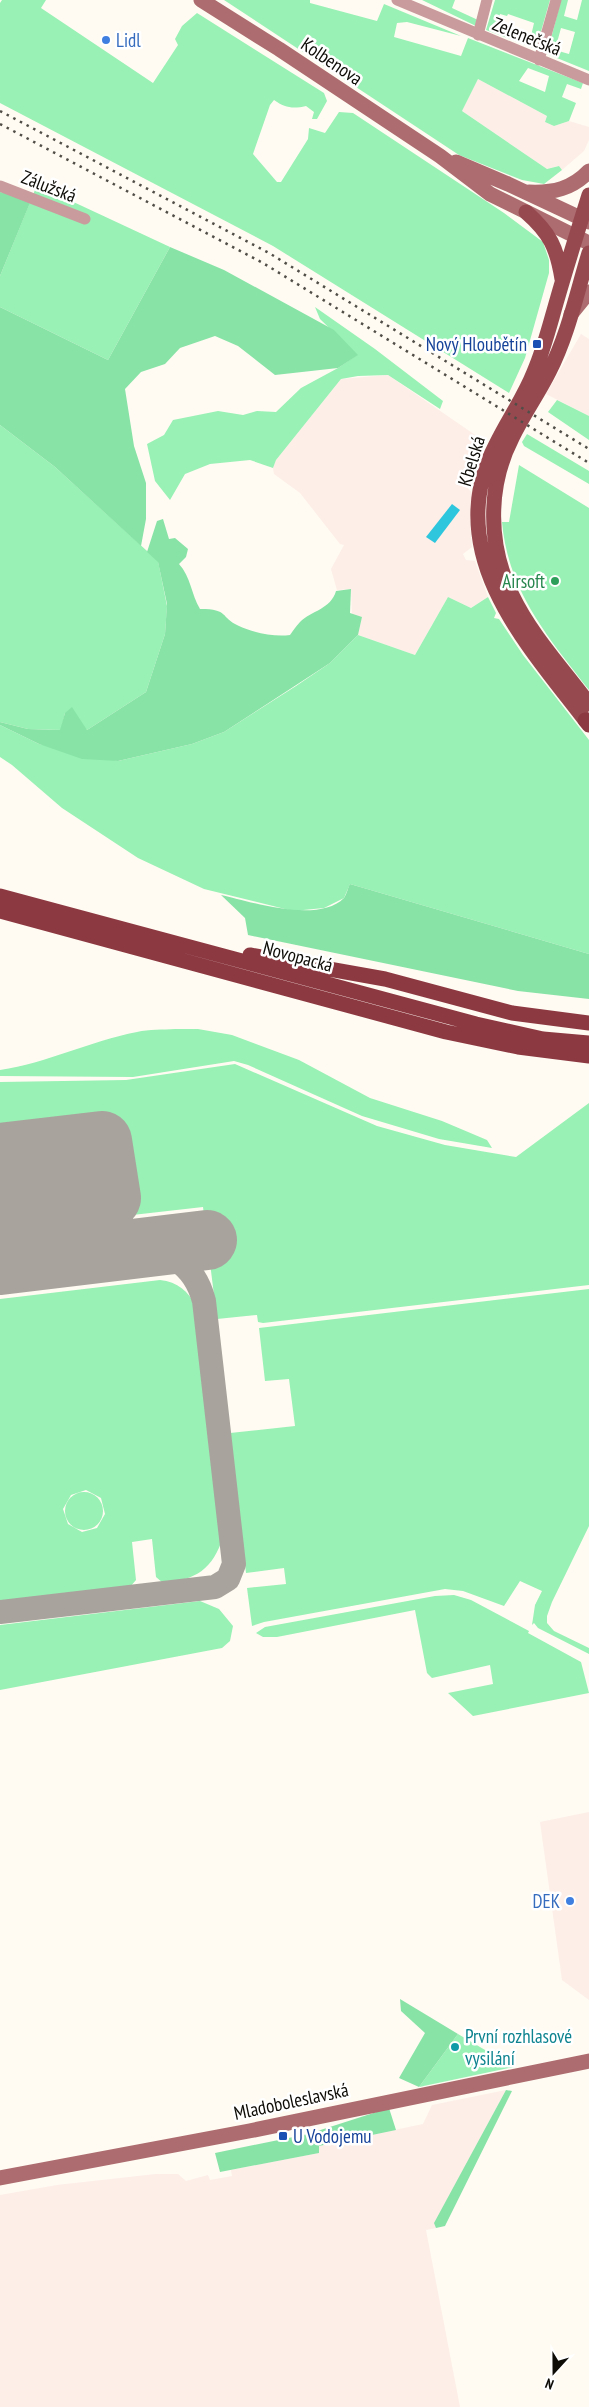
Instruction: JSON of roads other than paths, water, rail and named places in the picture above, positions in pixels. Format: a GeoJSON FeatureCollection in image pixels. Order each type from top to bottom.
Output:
{"type":"FeatureCollection","features":[{"type":"Feature","properties":{"kind":"highway","name":"Novopacká"},"geometry":{"type":"LineString","coordinates":[[0,896],[476,1024],[543,1039],[589,1043]]}},
{"type":"Feature","properties":{"kind":"highway","name":"Novopacká"},"geometry":{"type":"LineString","coordinates":[[0,911],[412,1023],[495,1043]]}},
{"type":"Feature","properties":{"kind":"highway"},"geometry":{"type":"LineString","coordinates":[[153,938],[385,980],[512,1013],[589,1022]]}},
{"type":"Feature","properties":{"kind":"highway"},"geometry":{"type":"LineString","coordinates":[[495,1043],[589,1056]]}},
{"type":"Feature","properties":{"kind":"highway"},"geometry":{"type":"LineString","coordinates":[[495,1043],[544,1058],[589,1065]]}},
{"type":"Feature","properties":{"kind":"main road","name":"Kolbenova"},"geometry":{"type":"LineString","coordinates":[[201,0],[279,49],[440,156],[490,194],[582,240]]}},
{"type":"Feature","properties":{"kind":"main road","name":"Kolbenova"},"geometry":{"type":"LineString","coordinates":[[440,156],[526,192],[585,220]]}},
{"type":"Feature","properties":{"kind":"main road"},"geometry":{"type":"LineString","coordinates":[[526,192],[544,193],[562,189],[578,181],[589,172]]}},
{"type":"Feature","properties":{"kind":"main road","name":"Kbelská"},"geometry":{"type":"LineString","coordinates":[[587,722],[528,645],[501,604],[487,568],[480,534],[480,498],[485,470],[500,435],[535,370],[563,280],[582,240],[589,195]]}},
{"type":"Feature","properties":{"kind":"main road"},"geometry":{"type":"LineString","coordinates":[[526,212],[537,222],[555,247],[563,280]]}},
{"type":"Feature","properties":{"kind":"main road","name":"Kbelská"},"geometry":{"type":"LineString","coordinates":[[589,253],[570,315],[549,372],[511,439],[504,458],[496,488],[493,518],[500,565],[513,596],[540,639],[589,704]]}},
{"type":"Feature","properties":{"kind":"main road"},"geometry":{"type":"LineString","coordinates":[[570,315],[589,292]]}},
{"type":"Feature","properties":{"kind":"main road","name":"Mladoboleslavská"},"geometry":{"type":"LineString","coordinates":[[0,2178],[258,2129],[589,2061]]}},
{"type":"Feature","properties":{"kind":"street","name":"Zelenečská"},"geometry":{"type":"LineString","coordinates":[[397,0],[589,80]]}},
{"type":"Feature","properties":{"kind":"street"},"geometry":{"type":"LineString","coordinates":[[478,35],[488,0]]}},
{"type":"Feature","properties":{"kind":"street"},"geometry":{"type":"LineString","coordinates":[[539,60],[556,0]]}},
{"type":"Feature","properties":{"kind":"street","name":"Zálužská"},"geometry":{"type":"LineString","coordinates":[[0,186],[85,219]]}},
{"type":"Feature","properties":{"kind":"water"},"geometry":{"type":"Polygon","coordinates":[[[452,504],[460,510],[435,543],[426,537],[452,504]]]}},
{"type":"Feature","properties":{"kind":"railway"},"geometry":{"type":"LineString","coordinates":[[0,111],[269,253],[589,449]]}},
{"type":"Feature","properties":{"kind":"railway"},"geometry":{"type":"LineString","coordinates":[[0,124],[263,263],[589,463]]}},
{"type":"Feature","properties":{"kind":"place","name":"Lidl"},"geometry":{"type":"Point","coordinates":[106,40]}},
{"type":"Feature","properties":{"kind":"place","name":"Nový Hloubětín"},"geometry":{"type":"Point","coordinates":[537,344]}},
{"type":"Feature","properties":{"kind":"place","name":"Airsoft"},"geometry":{"type":"Point","coordinates":[555,581]}},
{"type":"Feature","properties":{"kind":"place","name":"DEK"},"geometry":{"type":"Point","coordinates":[570,1901]}},
{"type":"Feature","properties":{"kind":"place","name":"První rozhlasové vysilání"},"geometry":{"type":"Point","coordinates":[455,2047]}},
{"type":"Feature","properties":{"kind":"place","name":"U Vodojemu"},"geometry":{"type":"Point","coordinates":[283,2136]}}]}
